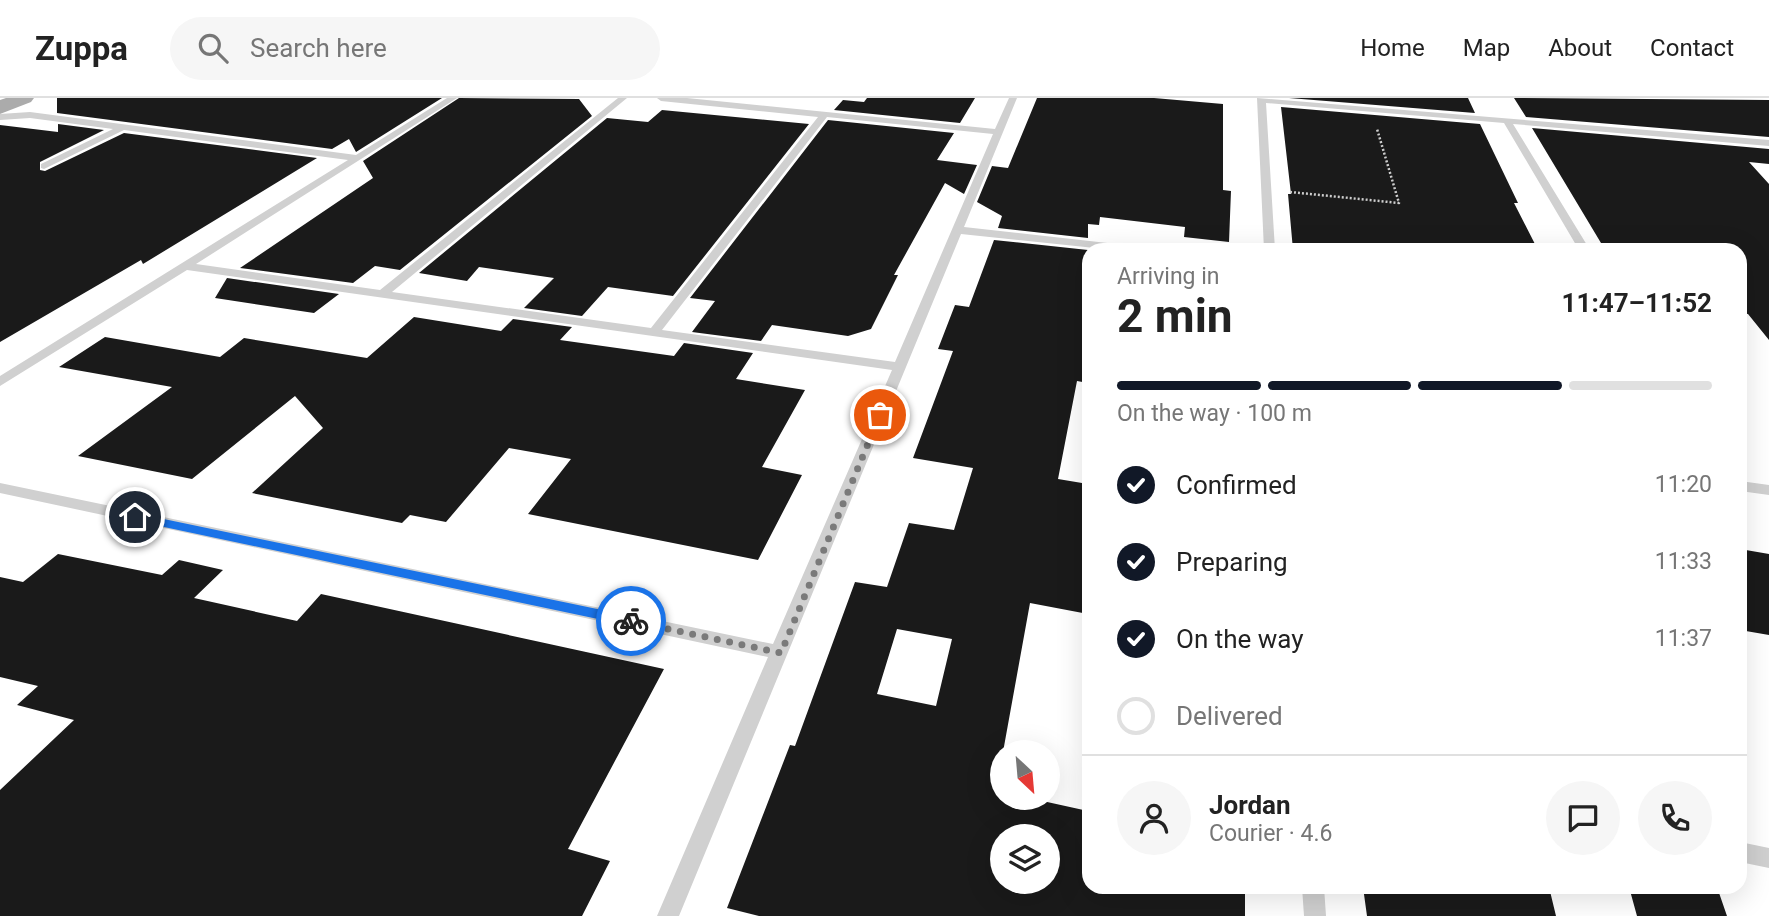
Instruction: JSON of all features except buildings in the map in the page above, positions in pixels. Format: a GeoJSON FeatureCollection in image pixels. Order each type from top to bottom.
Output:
{"type":"FeatureCollection","features":[{"type":"Feature","properties":{"kind":"main road"},"geometry":{"type":"LineString","coordinates":[[0,108],[26,104]]}},
{"type":"Feature","properties":{"kind":"lane"},"geometry":{"type":"LineString","coordinates":[[0,382],[453,98]]}},
{"type":"Feature","properties":{"kind":"lane"},"geometry":{"type":"LineString","coordinates":[[382,294],[623,98]]}},
{"type":"Feature","properties":{"kind":"lane"},"geometry":{"type":"LineString","coordinates":[[660,98],[999,132]]}},
{"type":"Feature","properties":{"kind":"lane"},"geometry":{"type":"LineString","coordinates":[[668,916],[1013,98]]}},
{"type":"Feature","properties":{"kind":"lane"},"geometry":{"type":"LineString","coordinates":[[1268,243],[1261,99],[1769,143]]}},
{"type":"Feature","properties":{"kind":"lane"},"geometry":{"type":"LineString","coordinates":[[0,117],[26,104],[122,127],[358,158]]}},
{"type":"Feature","properties":{"kind":"lane"},"geometry":{"type":"LineString","coordinates":[[654,332],[825,114]]}},
{"type":"Feature","properties":{"kind":"lane"},"geometry":{"type":"LineString","coordinates":[[1507,121],[1580,243]]}},
{"type":"Feature","properties":{"kind":"lane"},"geometry":{"type":"LineString","coordinates":[[44,166],[122,127]]}},
{"type":"Feature","properties":{"kind":"lane"},"geometry":{"type":"LineString","coordinates":[[957,230],[1082,243]]}},
{"type":"Feature","properties":{"kind":"lane"},"geometry":{"type":"LineString","coordinates":[[184,266],[900,367]]}},
{"type":"Feature","properties":{"kind":"lane"},"geometry":{"type":"LineString","coordinates":[[1747,487],[1769,490]]}},
{"type":"Feature","properties":{"kind":"lane"},"geometry":{"type":"LineString","coordinates":[[0,488],[781,653]]}},
{"type":"Feature","properties":{"kind":"lane"},"geometry":{"type":"LineString","coordinates":[[1747,853],[1769,858]]}},
{"type":"Feature","properties":{"kind":"lane"},"geometry":{"type":"LineString","coordinates":[[1313,894],[1315,916]]}},
{"type":"Feature","properties":{"kind":"path"},"geometry":{"type":"LineString","coordinates":[[1264,189],[1399,203],[1371,109]]}},
{"type":"Feature","properties":{"kind":"way so far"},"geometry":{"type":"LineString","coordinates":[[631,621],[781,653],[880,415]]}},
{"type":"Feature","properties":{"kind":"route"},"geometry":{"type":"LineString","coordinates":[[135,517],[631,621]]}}]}
